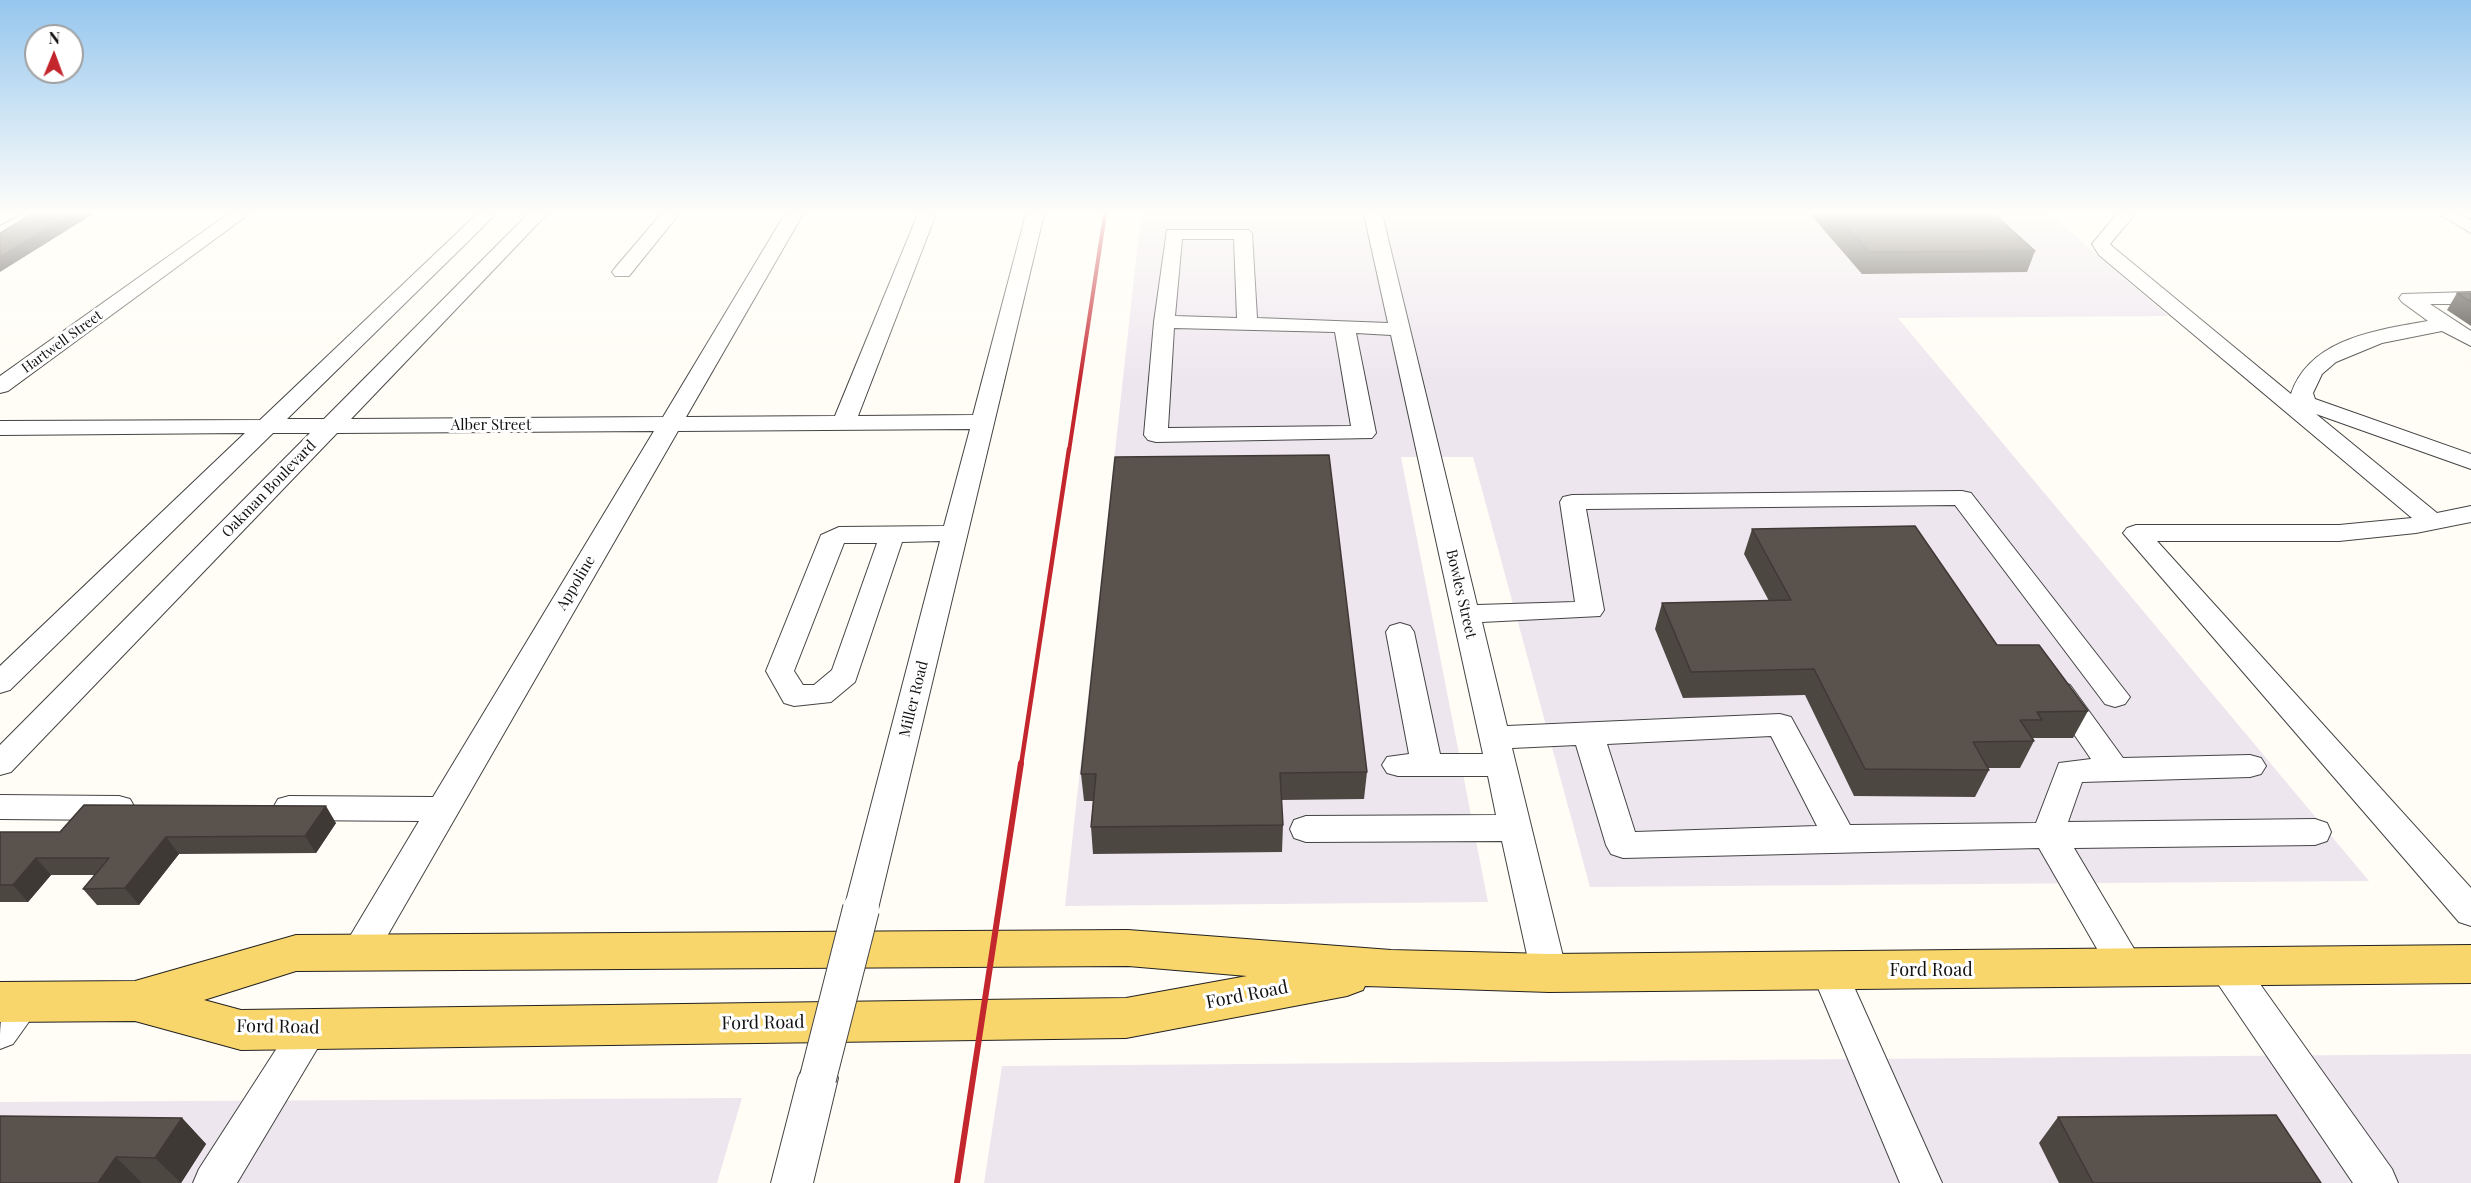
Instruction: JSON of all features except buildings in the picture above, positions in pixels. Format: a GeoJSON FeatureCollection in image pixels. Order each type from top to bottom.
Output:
{"type":"FeatureCollection","features":[{"type":"Feature","properties":{"kind":"main road","name":"Ford Road"},"geometry":{"type":"LineString","coordinates":[[8,1012],[135,1001],[296,953],[1128,948],[1391,969],[1549,973],[2471,964]]}},
{"type":"Feature","properties":{"kind":"main road","name":"Ford Road"},"geometry":{"type":"LineString","coordinates":[[135,1001],[241,1030],[1126,1018],[1391,969]]}},
{"type":"Feature","properties":{"kind":"street","name":"Hartwell Street"},"geometry":{"type":"LineString","coordinates":[[0,386],[163,269]]}},
{"type":"Feature","properties":{"kind":"street"},"geometry":{"type":"LineString","coordinates":[[0,683],[429,269]]}},
{"type":"Feature","properties":{"kind":"street","name":"Oakman Boulevard"},"geometry":{"type":"LineString","coordinates":[[0,764],[484,269]]}},
{"type":"Feature","properties":{"kind":"street","name":"Appoline"},"geometry":{"type":"LineString","coordinates":[[358,953],[761,269]]}},
{"type":"Feature","properties":{"kind":"street"},"geometry":{"type":"LineString","coordinates":[[844,423],[905,269]]}},
{"type":"Feature","properties":{"kind":"street","name":"Miller Road"},"geometry":{"type":"LineString","coordinates":[[792,1183],[1021,269]]}},
{"type":"Feature","properties":{"kind":"street"},"geometry":{"type":"LineString","coordinates":[[1169,269],[1156,435],[1364,433],[1344,326]]}},
{"type":"Feature","properties":{"kind":"street"},"geometry":{"type":"LineString","coordinates":[[1245,269],[1247,324]]}},
{"type":"Feature","properties":{"kind":"street","name":"Bowles Street"},"geometry":{"type":"LineString","coordinates":[[1386,269],[1513,828],[1549,973]]}},
{"type":"Feature","properties":{"kind":"street"},"geometry":{"type":"LineString","coordinates":[[2129,269],[2299,405],[2432,522]]}},
{"type":"Feature","properties":{"kind":"street"},"geometry":{"type":"LineString","coordinates":[[2471,298],[2409,298],[2471,340]]}},
{"type":"Feature","properties":{"kind":"street"},"geometry":{"type":"LineString","coordinates":[[1164,322],[1344,326],[1400,330]]}},
{"type":"Feature","properties":{"kind":"street"},"geometry":{"type":"LineString","coordinates":[[2299,405],[2302,393],[2314,369],[2332,356],[2366,342],[2445,324]]}},
{"type":"Feature","properties":{"kind":"street"},"geometry":{"type":"LineString","coordinates":[[2299,405],[2471,462]]}},
{"type":"Feature","properties":{"kind":"street","name":"Alber Street"},"geometry":{"type":"LineString","coordinates":[[0,428],[983,422]]}},
{"type":"Feature","properties":{"kind":"street"},"geometry":{"type":"LineString","coordinates":[[1465,614],[1590,610],[1572,502],[1962,498],[2115,697]]}},
{"type":"Feature","properties":{"kind":"street"},"geometry":{"type":"LineString","coordinates":[[2471,514],[2432,522],[2339,533],[2136,533],[2471,912]]}},
{"type":"Feature","properties":{"kind":"street"},"geometry":{"type":"LineString","coordinates":[[892,535],[845,675],[821,696],[794,696],[780,671],[830,540],[839,535],[955,533]]}},
{"type":"Feature","properties":{"kind":"street"},"geometry":{"type":"LineString","coordinates":[[1400,632],[1413,765],[1496,752],[1588,733],[1780,725],[1840,838]]}},
{"type":"Feature","properties":{"kind":"street"},"geometry":{"type":"LineString","coordinates":[[2056,686],[2115,770]]}},
{"type":"Feature","properties":{"kind":"street"},"geometry":{"type":"LineString","coordinates":[[1588,733],[1623,845],[2048,834],[2315,832]]}},
{"type":"Feature","properties":{"kind":"street"},"geometry":{"type":"LineString","coordinates":[[2128,969],[2048,834],[2070,771],[2250,766]]}},
{"type":"Feature","properties":{"kind":"street"},"geometry":{"type":"LineString","coordinates":[[0,807],[150,808]]}},
{"type":"Feature","properties":{"kind":"street"},"geometry":{"type":"LineString","coordinates":[[256,808],[443,809]]}},
{"type":"Feature","properties":{"kind":"street"},"geometry":{"type":"LineString","coordinates":[[1306,829],[1513,828]]}},
{"type":"Feature","properties":{"kind":"street"},"geometry":{"type":"LineString","coordinates":[[2227,967],[2377,1183]]}},
{"type":"Feature","properties":{"kind":"street"},"geometry":{"type":"LineString","coordinates":[[1829,971],[1921,1183]]}},
{"type":"Feature","properties":{"kind":"street"},"geometry":{"type":"LineString","coordinates":[[214,1183],[310,1029]]}},
{"type":"Feature","properties":{"kind":"shaded area"},"geometry":{"type":"Polygon","coordinates":[[[1135,269],[2114,269],[2168,316],[1898,318],[2369,881],[1590,887],[1473,457],[1401,457],[1488,902],[1065,906],[1135,269]]]}},
{"type":"Feature","properties":{"kind":"shaded area"},"geometry":{"type":"Polygon","coordinates":[[[2471,1054],[2471,1183],[984,1183],[1002,1066],[2471,1054]]]}},
{"type":"Feature","properties":{"kind":"shaded area"},"geometry":{"type":"Polygon","coordinates":[[[742,1098],[717,1183],[0,1183],[0,1102],[742,1098]]]}},
{"type":"Feature","properties":{"kind":"railway"},"geometry":{"type":"LineString","coordinates":[[1069,451],[1097,269]]}},
{"type":"Feature","properties":{"kind":"railway"},"geometry":{"type":"LineString","coordinates":[[1021,765],[1069,449]]}},
{"type":"Feature","properties":{"kind":"railway"},"geometry":{"type":"LineString","coordinates":[[957,1183],[1021,763]]}}]}
